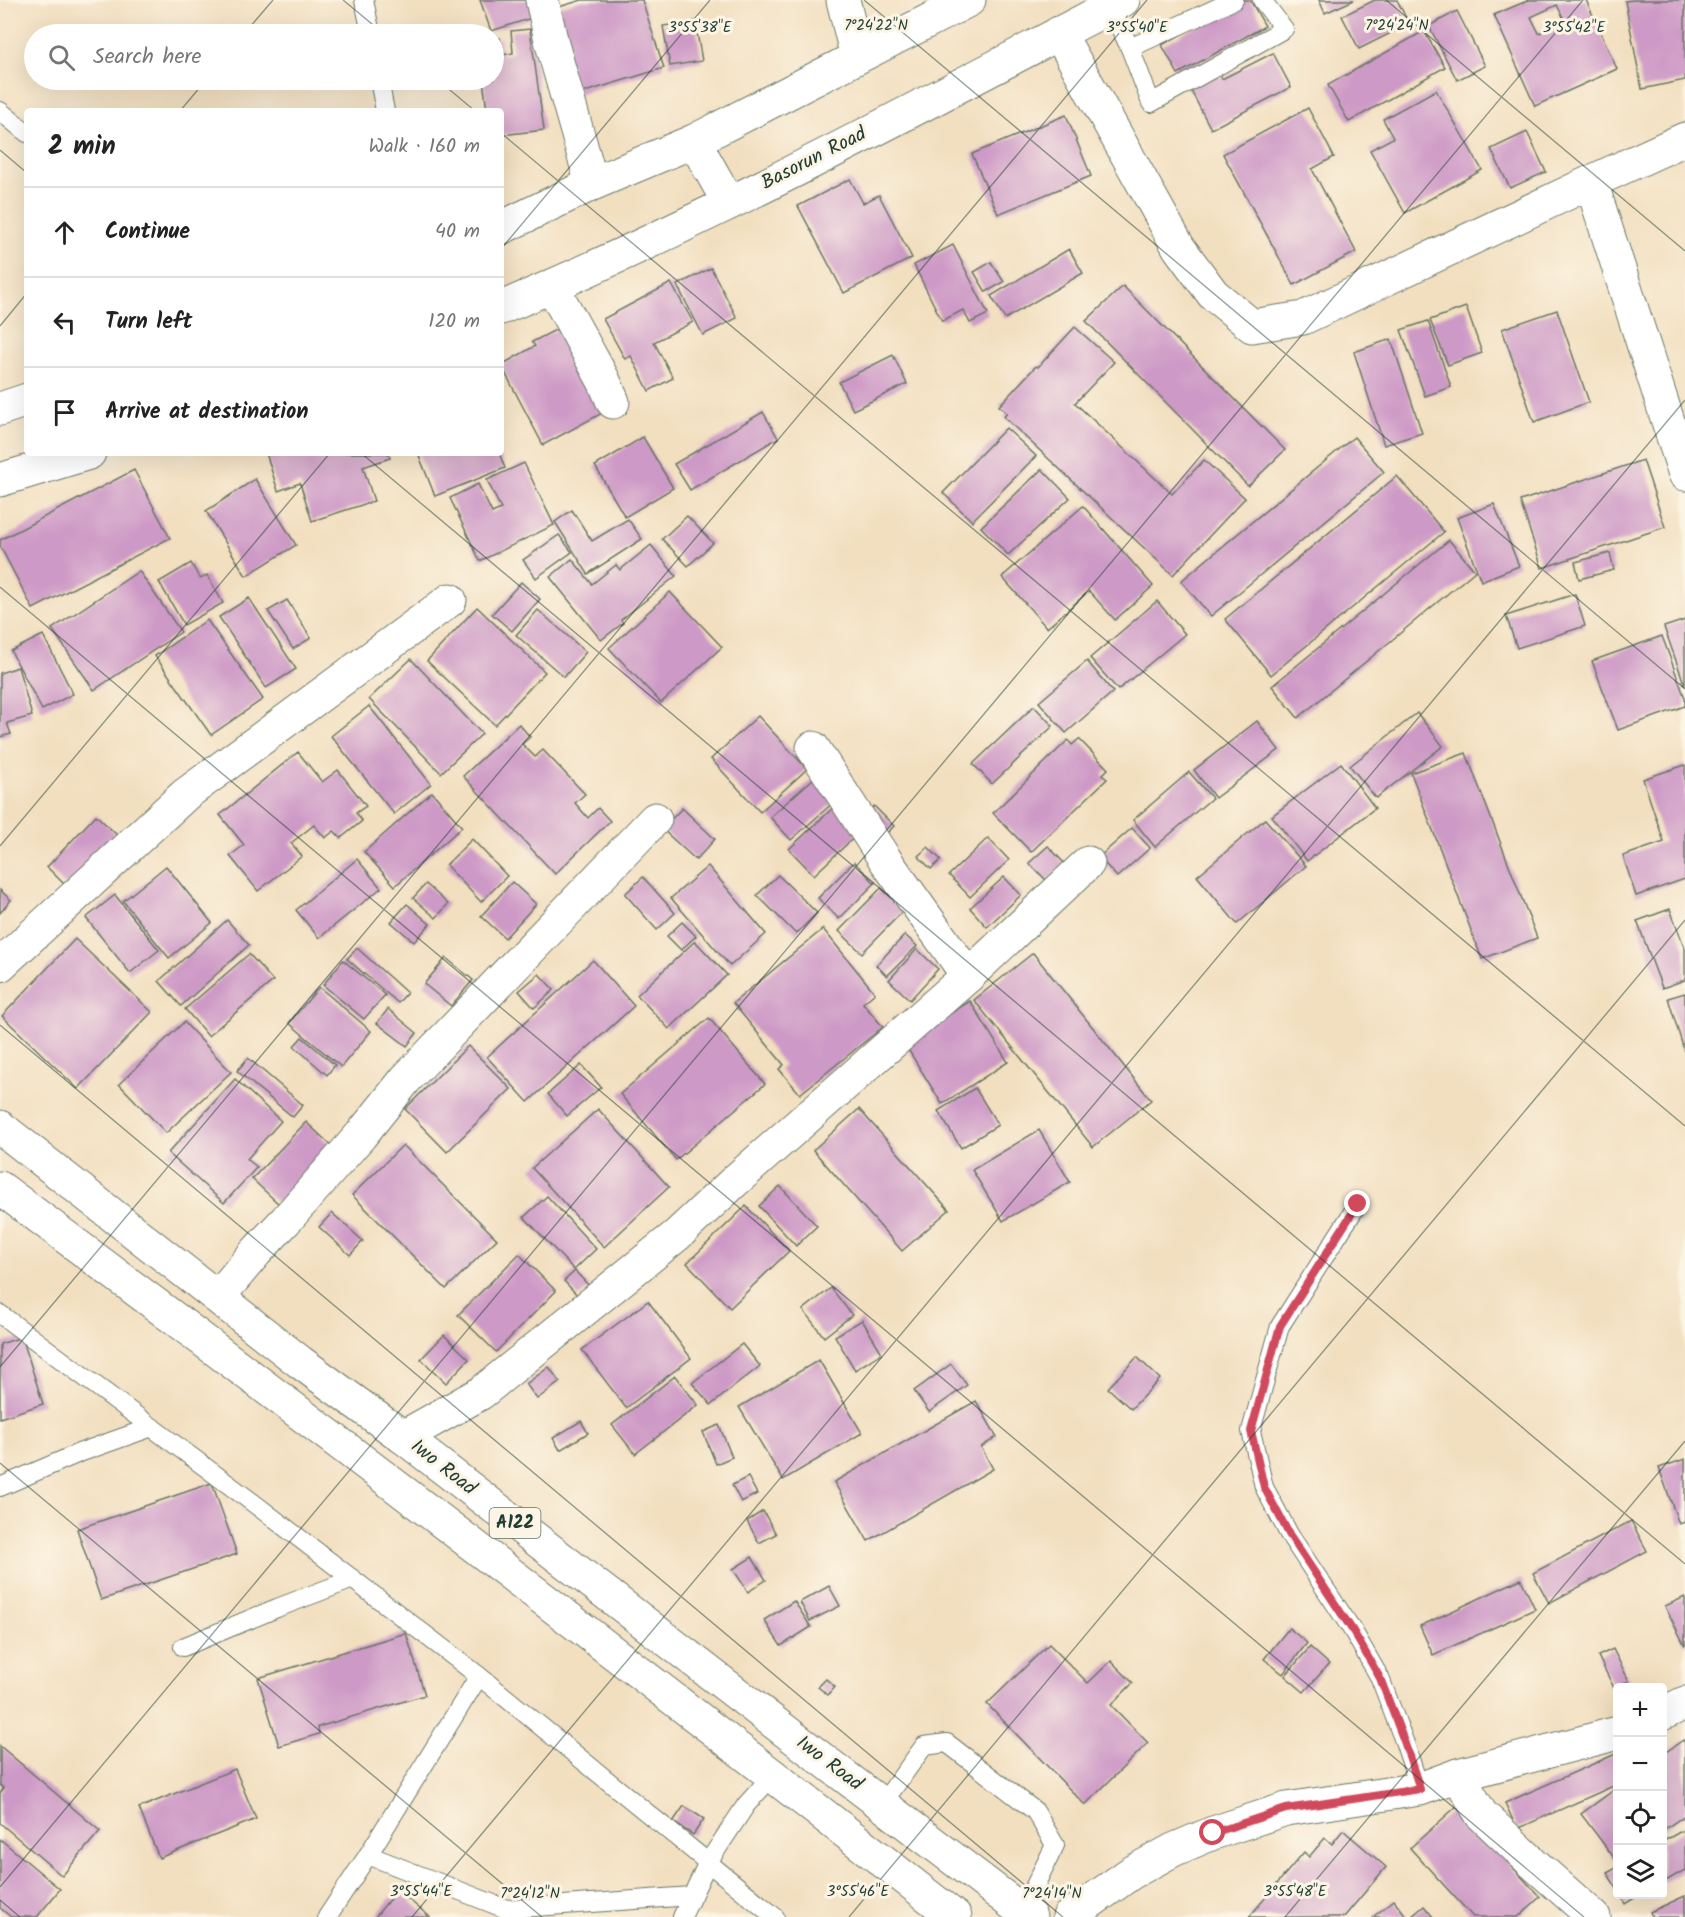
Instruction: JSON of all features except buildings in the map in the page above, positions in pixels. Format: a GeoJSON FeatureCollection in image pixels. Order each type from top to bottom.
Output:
{"type":"FeatureCollection","features":[{"type":"Feature","properties":{"kind":"main road"},"geometry":{"type":"LineString","coordinates":[[542,0],[552,44],[592,183]]}},
{"type":"Feature","properties":{"kind":"main road"},"geometry":{"type":"LineString","coordinates":[[843,0],[857,57]]}},
{"type":"Feature","properties":{"kind":"main road"},"geometry":{"type":"LineString","coordinates":[[504,227],[592,183],[694,141],[969,0]]}},
{"type":"Feature","properties":{"kind":"main road","name":"Basorun Road"},"geometry":{"type":"LineString","coordinates":[[504,307],[729,203],[1116,3]]}},
{"type":"Feature","properties":{"kind":"main road"},"geometry":{"type":"LineString","coordinates":[[1059,33],[1179,248],[1213,294],[1252,326],[1303,318],[1685,139]]}},
{"type":"Feature","properties":{"kind":"main road"},"geometry":{"type":"LineString","coordinates":[[694,141],[729,203]]}},
{"type":"Feature","properties":{"kind":"main road"},"geometry":{"type":"LineString","coordinates":[[1591,182],[1685,474]]}},
{"type":"Feature","properties":{"kind":"main road"},"geometry":{"type":"LineString","coordinates":[[552,286],[604,381],[613,402]]}},
{"type":"Feature","properties":{"kind":"main road"},"geometry":{"type":"LineString","coordinates":[[0,409],[24,401]]}},
{"type":"Feature","properties":{"kind":"main road"},"geometry":{"type":"LineString","coordinates":[[0,480],[79,456]]}},
{"type":"Feature","properties":{"kind":"main road"},"geometry":{"type":"LineString","coordinates":[[0,965],[186,794],[450,600]]}},
{"type":"Feature","properties":{"kind":"main road"},"geometry":{"type":"LineString","coordinates":[[813,748],[886,861],[968,976]]}},
{"type":"Feature","properties":{"kind":"main road"},"geometry":{"type":"LineString","coordinates":[[218,1298],[361,1135],[406,1079],[655,819]]}},
{"type":"Feature","properties":{"kind":"main road"},"geometry":{"type":"LineString","coordinates":[[403,1437],[481,1393],[677,1235],[736,1180],[968,976],[1088,863]]}},
{"type":"Feature","properties":{"kind":"main road","name":"Iwo Road"},"geometry":{"type":"LineString","coordinates":[[0,1127],[300,1362],[403,1437],[1027,1914]]}},
{"type":"Feature","properties":{"kind":"main road","name":"A122"},"geometry":{"type":"LineString","coordinates":[[0,1188],[773,1775],[955,1917]]}},
{"type":"Feature","properties":{"kind":"main road"},"geometry":{"type":"LineString","coordinates":[[1667,1712],[1685,1703]]}},
{"type":"Feature","properties":{"kind":"main road"},"geometry":{"type":"LineString","coordinates":[[1069,1917],[1131,1873],[1173,1850],[1213,1833],[1286,1809],[1420,1789],[1458,1775],[1613,1734]]}},
{"type":"Feature","properties":{"kind":"main road"},"geometry":{"type":"LineString","coordinates":[[773,1775],[797,1740]]}},
{"type":"Feature","properties":{"kind":"main road"},"geometry":{"type":"LineString","coordinates":[[1458,1775],[1481,1814],[1594,1917]]}},
{"type":"Feature","properties":{"kind":"lane"},"geometry":{"type":"LineString","coordinates":[[364,0],[369,24]]}},
{"type":"Feature","properties":{"kind":"lane"},"geometry":{"type":"LineString","coordinates":[[1130,48],[1234,0]]}},
{"type":"Feature","properties":{"kind":"lane"},"geometry":{"type":"LineString","coordinates":[[1116,3],[1151,103],[1284,29],[1262,0]]}},
{"type":"Feature","properties":{"kind":"lane"},"geometry":{"type":"LineString","coordinates":[[381,90],[384,108]]}},
{"type":"Feature","properties":{"kind":"lane"},"geometry":{"type":"LineString","coordinates":[[0,111],[24,131]]}},
{"type":"Feature","properties":{"kind":"lane"},"geometry":{"type":"LineString","coordinates":[[1358,1204],[1280,1326],[1251,1431],[1264,1487],[1289,1534],[1353,1631],[1380,1678],[1420,1789]]}},
{"type":"Feature","properties":{"kind":"lane"},"geometry":{"type":"LineString","coordinates":[[0,1314],[479,1676],[707,1864],[775,1917]]}},
{"type":"Feature","properties":{"kind":"lane"},"geometry":{"type":"LineString","coordinates":[[0,1487],[79,1453],[152,1427]]}},
{"type":"Feature","properties":{"kind":"lane"},"geometry":{"type":"LineString","coordinates":[[183,1647],[353,1579]]}},
{"type":"Feature","properties":{"kind":"lane"},"geometry":{"type":"LineString","coordinates":[[327,1917],[479,1676]]}},
{"type":"Feature","properties":{"kind":"lane"},"geometry":{"type":"LineString","coordinates":[[882,1804],[924,1746],[947,1743],[1035,1811],[1055,1845],[1027,1914]]}},
{"type":"Feature","properties":{"kind":"lane"},"geometry":{"type":"LineString","coordinates":[[682,1917],[707,1864],[746,1804],[773,1775]]}},
{"type":"Feature","properties":{"kind":"lane"},"geometry":{"type":"LineString","coordinates":[[368,1855],[506,1909],[692,1896]]}},
{"type":"Feature","properties":{"kind":"route"},"geometry":{"type":"LineString","coordinates":[[1213,1833],[1286,1809],[1420,1789],[1380,1678],[1353,1631],[1289,1534],[1264,1487],[1251,1431],[1280,1326],[1358,1204]]}}]}
